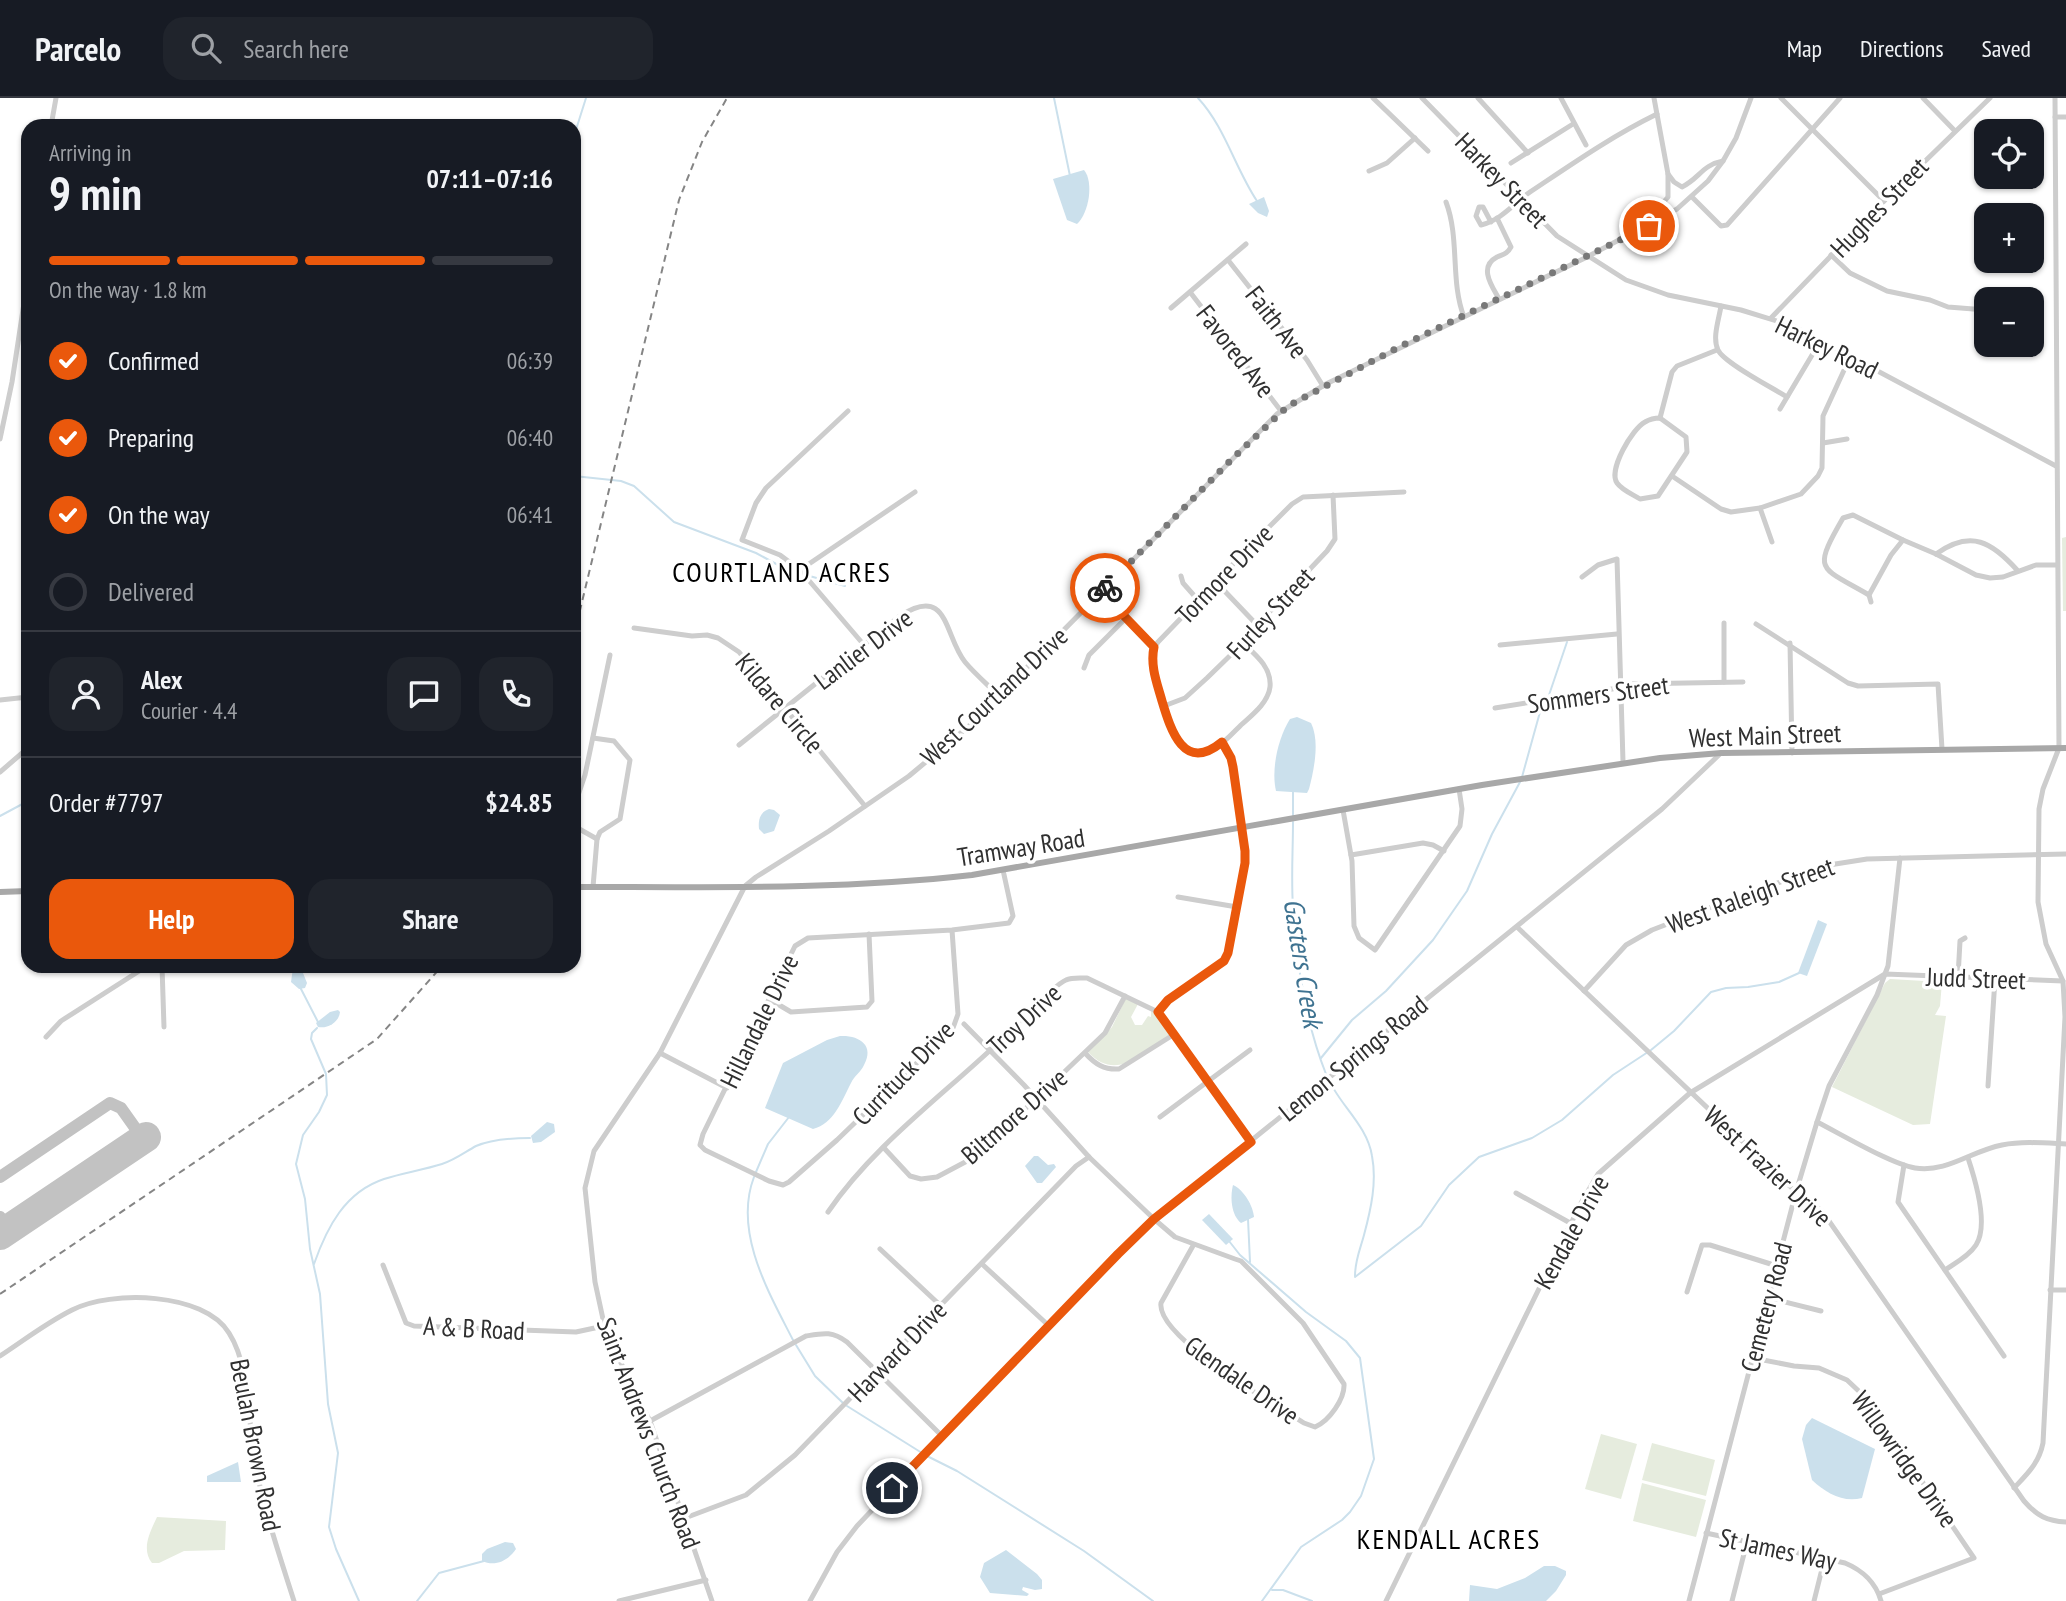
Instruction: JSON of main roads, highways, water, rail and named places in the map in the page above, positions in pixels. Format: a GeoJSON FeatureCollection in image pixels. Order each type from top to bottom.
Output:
{"type":"FeatureCollection","features":[{"type":"Feature","properties":{"kind":"main road","name":"West Main Street"},"geometry":{"type":"LineString","coordinates":[[1468,788],[1623,762],[1721,753],[2062,748]]}},
{"type":"Feature","properties":{"kind":"main road","name":"Tramway Road"},"geometry":{"type":"LineString","coordinates":[[581,887],[831,886],[906,882],[1003,870],[1468,788]]}},
{"type":"Feature","properties":{"kind":"main road"},"geometry":{"type":"LineString","coordinates":[[0,892],[21,891]]}},
{"type":"Feature","properties":{"kind":"water"},"geometry":{"type":"Polygon","coordinates":[[[1084,170],[1089,182],[1089,197],[1085,213],[1077,224],[1067,220],[1053,179],[1084,170]]]}},
{"type":"Feature","properties":{"kind":"water"},"geometry":{"type":"Polygon","coordinates":[[[1264,197],[1269,211],[1267,217],[1249,204],[1264,197]]]}},
{"type":"Feature","properties":{"kind":"water"},"geometry":{"type":"Polygon","coordinates":[[[1297,717],[1311,723],[1314,730],[1316,747],[1309,789],[1307,793],[1276,791],[1274,773],[1279,744],[1290,719],[1297,717]]]}},
{"type":"Feature","properties":{"kind":"water"},"geometry":{"type":"Polygon","coordinates":[[[769,809],[780,815],[774,831],[764,834],[759,829],[759,820],[769,809]]]}},
{"type":"Feature","properties":{"kind":"water"},"geometry":{"type":"Polygon","coordinates":[[[1818,920],[1827,924],[1807,976],[1798,973],[1818,920]]]}},
{"type":"Feature","properties":{"kind":"water"},"geometry":{"type":"Polygon","coordinates":[[[292,973],[303,973],[307,983],[305,988],[299,989],[291,982],[292,973]]]}},
{"type":"Feature","properties":{"kind":"water"},"geometry":{"type":"Polygon","coordinates":[[[338,1010],[339,1016],[335,1022],[326,1027],[318,1027],[316,1023],[330,1012],[338,1010]]]}},
{"type":"Feature","properties":{"kind":"water"},"geometry":{"type":"Polygon","coordinates":[[[840,1036],[859,1039],[868,1052],[863,1067],[827,1122],[813,1129],[765,1108],[783,1063],[840,1036]]]}},
{"type":"Feature","properties":{"kind":"water"},"geometry":{"type":"Polygon","coordinates":[[[547,1122],[554,1124],[555,1132],[541,1142],[533,1143],[531,1136],[547,1122]]]}},
{"type":"Feature","properties":{"kind":"water"},"geometry":{"type":"Polygon","coordinates":[[[1034,1156],[1056,1167],[1042,1183],[1037,1183],[1025,1166],[1034,1156]]]}},
{"type":"Feature","properties":{"kind":"water"},"geometry":{"type":"Polygon","coordinates":[[[1233,1185],[1250,1203],[1254,1217],[1241,1223],[1232,1206],[1233,1185]]]}},
{"type":"Feature","properties":{"kind":"water"},"geometry":{"type":"Polygon","coordinates":[[[1209,1214],[1233,1239],[1226,1245],[1202,1220],[1209,1214]]]}},
{"type":"Feature","properties":{"kind":"water"},"geometry":{"type":"Polygon","coordinates":[[[1812,1418],[1875,1449],[1862,1498],[1835,1496],[1812,1480],[1802,1439],[1806,1425],[1812,1418]]]}},
{"type":"Feature","properties":{"kind":"water"},"geometry":{"type":"Polygon","coordinates":[[[238,1462],[241,1482],[207,1482],[207,1476],[238,1462]]]}},
{"type":"Feature","properties":{"kind":"water"},"geometry":{"type":"Polygon","coordinates":[[[505,1542],[513,1543],[516,1549],[509,1557],[496,1563],[482,1561],[482,1554],[487,1549],[505,1542]]]}},
{"type":"Feature","properties":{"kind":"water"},"geometry":{"type":"Polygon","coordinates":[[[1006,1550],[1037,1574],[1042,1580],[1042,1589],[1023,1587],[1022,1590],[1029,1594],[1027,1596],[990,1593],[980,1577],[984,1563],[1006,1550]]]}},
{"type":"Feature","properties":{"kind":"water"},"geometry":{"type":"Polygon","coordinates":[[[1544,1566],[1555,1566],[1566,1571],[1556,1591],[1546,1601],[1469,1601],[1470,1585],[1497,1589],[1525,1578],[1544,1566]]]}},
{"type":"Feature","properties":{"kind":"waterway"},"geometry":{"type":"LineString","coordinates":[[579,119],[586,98]]}},
{"type":"Feature","properties":{"kind":"waterway"},"geometry":{"type":"LineString","coordinates":[[1054,98],[1070,176]]}},
{"type":"Feature","properties":{"kind":"waterway"},"geometry":{"type":"LineString","coordinates":[[1198,98],[1216,122],[1257,201]]}},
{"type":"Feature","properties":{"kind":"waterway"},"geometry":{"type":"LineString","coordinates":[[581,477],[621,481],[634,486],[674,522],[756,553],[800,574]]}},
{"type":"Feature","properties":{"kind":"waterway"},"geometry":{"type":"LineString","coordinates":[[806,575],[845,586]]}},
{"type":"Feature","properties":{"kind":"waterway"},"geometry":{"type":"LineString","coordinates":[[1549,695],[1567,642]]}},
{"type":"Feature","properties":{"kind":"waterway"},"geometry":{"type":"LineString","coordinates":[[1522,777],[1540,712],[1547,704]]}},
{"type":"Feature","properties":{"kind":"waterway"},"geometry":{"type":"LineString","coordinates":[[1321,1058],[1352,1020],[1386,991],[1433,940],[1467,891],[1492,834],[1520,782]]}},
{"type":"Feature","properties":{"kind":"waterway","name":"Gasters Creek"},"geometry":{"type":"LineString","coordinates":[[1293,790],[1293,816]]}},
{"type":"Feature","properties":{"kind":"waterway"},"geometry":{"type":"LineString","coordinates":[[0,816],[21,805]]}},
{"type":"Feature","properties":{"kind":"waterway","name":"Gasters Creek"},"geometry":{"type":"LineString","coordinates":[[1293,822],[1294,928],[1308,1013],[1326,1074],[1364,1134],[1372,1156],[1374,1186],[1355,1276]]}},
{"type":"Feature","properties":{"kind":"waterway"},"geometry":{"type":"LineString","coordinates":[[1355,1277],[1421,1226],[1449,1185],[1479,1157],[1532,1138],[1562,1120],[1613,1075],[1674,1031],[1711,992],[1779,982],[1799,973]]}},
{"type":"Feature","properties":{"kind":"waterway"},"geometry":{"type":"LineString","coordinates":[[300,987],[318,1022]]}},
{"type":"Feature","properties":{"kind":"waterway"},"geometry":{"type":"LineString","coordinates":[[317,1028],[311,1039],[326,1074],[327,1095],[303,1135],[296,1164],[305,1199],[310,1249],[320,1294],[328,1404],[338,1453],[329,1527],[359,1601]]}},
{"type":"Feature","properties":{"kind":"waterway"},"geometry":{"type":"LineString","coordinates":[[756,1172],[768,1144],[789,1117]]}},
{"type":"Feature","properties":{"kind":"waterway"},"geometry":{"type":"LineString","coordinates":[[314,1264],[339,1212],[370,1185],[447,1162],[482,1144],[503,1139],[530,1138]]}},
{"type":"Feature","properties":{"kind":"waterway"},"geometry":{"type":"LineString","coordinates":[[754,1177],[749,1198],[751,1240],[765,1282],[793,1340]]}},
{"type":"Feature","properties":{"kind":"waterway"},"geometry":{"type":"LineString","coordinates":[[1248,1219],[1250,1262]]}},
{"type":"Feature","properties":{"kind":"waterway","name":"Gasters Creek"},"geometry":{"type":"LineString","coordinates":[[1229,1241],[1240,1255],[1306,1312],[1346,1341],[1360,1358],[1374,1459],[1361,1496],[1350,1512],[1301,1547],[1262,1601]]}},
{"type":"Feature","properties":{"kind":"waterway"},"geometry":{"type":"LineString","coordinates":[[796,1345],[815,1376],[843,1403]]}},
{"type":"Feature","properties":{"kind":"waterway"},"geometry":{"type":"LineString","coordinates":[[847,1406],[922,1453]]}},
{"type":"Feature","properties":{"kind":"waterway"},"geometry":{"type":"LineString","coordinates":[[927,1456],[957,1471],[1084,1551],[1153,1601]]}},
{"type":"Feature","properties":{"kind":"waterway"},"geometry":{"type":"LineString","coordinates":[[417,1601],[439,1573],[484,1561]]}},
{"type":"Feature","properties":{"kind":"waterway"},"geometry":{"type":"LineString","coordinates":[[1272,1590],[1283,1590],[1312,1601]]}},
{"type":"Feature","properties":{"kind":"railway"},"geometry":{"type":"LineString","coordinates":[[581,606],[679,200],[702,142],[727,98]]}},
{"type":"Feature","properties":{"kind":"railway"},"geometry":{"type":"LineString","coordinates":[[0,1294],[377,1039],[436,973]]}},
{"type":"Feature","properties":{"kind":"district","name":"COURTLAND ACRES"},"geometry":{"type":"Point","coordinates":[782,571]}},
{"type":"Feature","properties":{"kind":"district","name":"KENDALL ACRES"},"geometry":{"type":"Point","coordinates":[1449,1538]}}]}
